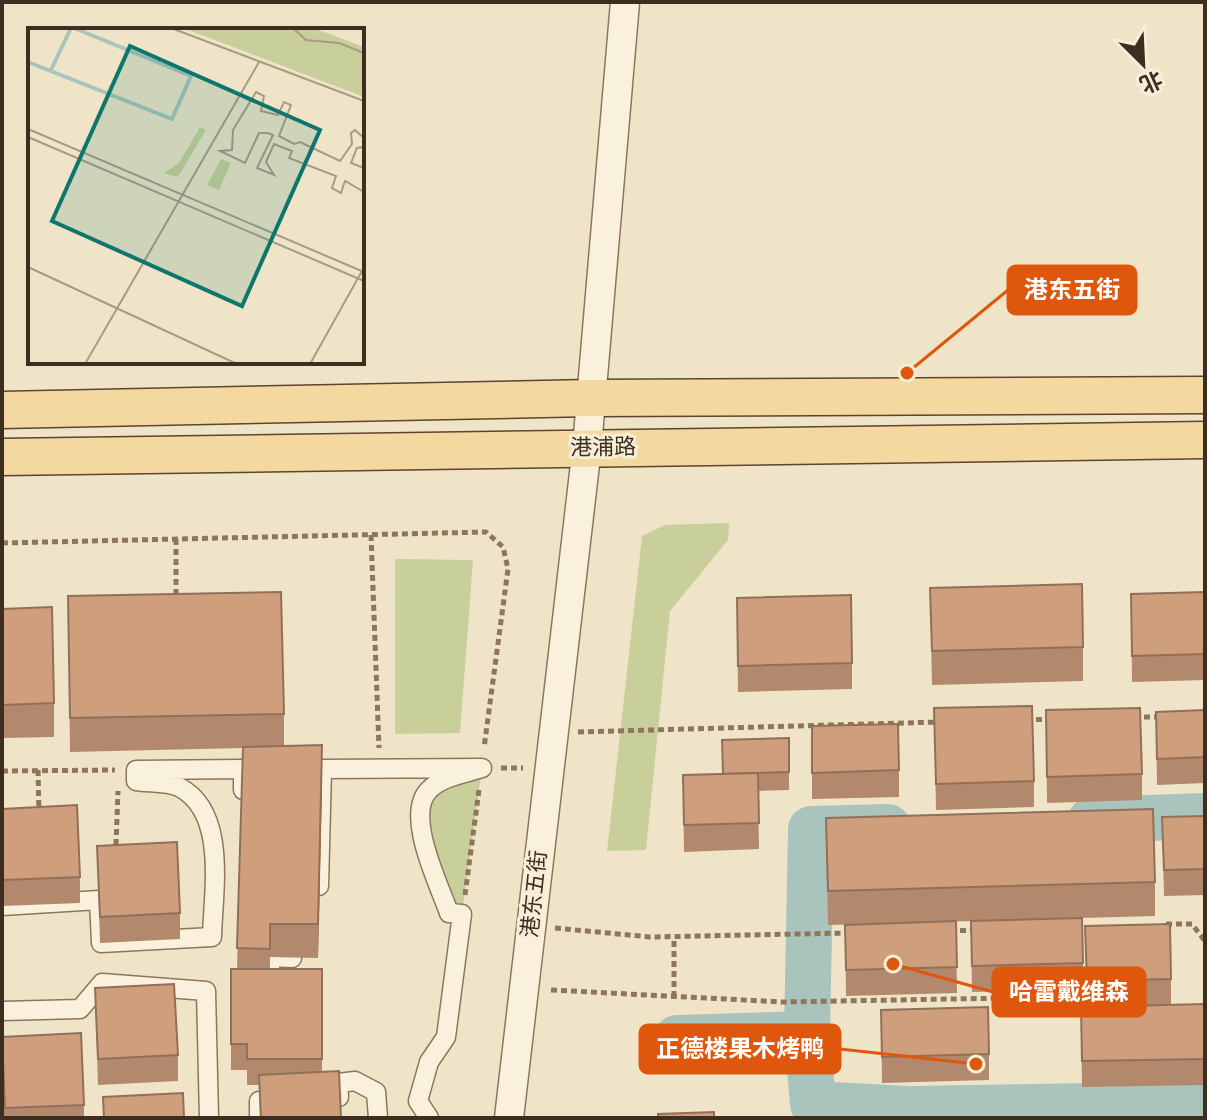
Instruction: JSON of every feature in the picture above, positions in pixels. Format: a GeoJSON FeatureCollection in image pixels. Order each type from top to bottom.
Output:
{"type":"FeatureCollection","features":[{"type":"Feature","properties":{"kind":"main road"},"geometry":{"type":"LineString","coordinates":[[2,410],[590,398],[1205,395]]}},
{"type":"Feature","properties":{"kind":"main road","name":"港浦路"},"geometry":{"type":"LineString","coordinates":[[2,457],[1205,440]]}},
{"type":"Feature","properties":{"kind":"street","name":"港东五街"},"geometry":{"type":"LineString","coordinates":[[509,1118],[587,447],[625,2]]}},
{"type":"Feature","properties":{"kind":"street"},"geometry":{"type":"LineString","coordinates":[[319,898],[322,769],[482,768]]}},
{"type":"Feature","properties":{"kind":"street"},"geometry":{"type":"LineString","coordinates":[[429,1118],[418,1101],[429,1062],[446,1037],[462,914],[449,913],[419,827],[420,806],[429,789],[482,768]]}},
{"type":"Feature","properties":{"kind":"street"},"geometry":{"type":"LineString","coordinates":[[127,770],[243,769],[242,812]]}},
{"type":"Feature","properties":{"kind":"street"},"geometry":{"type":"LineString","coordinates":[[2,906],[99,900],[101,943],[212,937],[214,850],[209,820],[197,801],[178,786],[136,781],[127,770]]}},
{"type":"Feature","properties":{"kind":"street"},"geometry":{"type":"LineString","coordinates":[[237,982],[270,983],[270,957],[318,958]]}},
{"type":"Feature","properties":{"kind":"street"},"geometry":{"type":"LineString","coordinates":[[2,1011],[80,1009],[102,983],[206,991],[209,1118]]}},
{"type":"Feature","properties":{"kind":"street"},"geometry":{"type":"LineString","coordinates":[[259,1118],[259,1101],[339,1097],[338,1083],[355,1081],[376,1092],[378,1118]]}},
{"type":"Feature","properties":{"kind":"path"},"geometry":{"type":"LineString","coordinates":[[2,543],[486,532],[503,547],[508,569],[462,914]]}},
{"type":"Feature","properties":{"kind":"path"},"geometry":{"type":"LineString","coordinates":[[371,535],[380,769]]}},
{"type":"Feature","properties":{"kind":"path"},"geometry":{"type":"LineString","coordinates":[[176,539],[176,613]]}},
{"type":"Feature","properties":{"kind":"path"},"geometry":{"type":"LineString","coordinates":[[1125,718],[1173,716]]}},
{"type":"Feature","properties":{"kind":"path"},"geometry":{"type":"LineString","coordinates":[[1014,721],[1062,719]]}},
{"type":"Feature","properties":{"kind":"path"},"geometry":{"type":"LineString","coordinates":[[552,733],[950,722]]}},
{"type":"Feature","properties":{"kind":"path"},"geometry":{"type":"LineString","coordinates":[[482,768],[548,768]]}},
{"type":"Feature","properties":{"kind":"path"},"geometry":{"type":"LineString","coordinates":[[38,770],[39,813]]}},
{"type":"Feature","properties":{"kind":"path"},"geometry":{"type":"LineString","coordinates":[[2,771],[127,770],[116,845]]}},
{"type":"Feature","properties":{"kind":"path"},"geometry":{"type":"LineString","coordinates":[[1160,925],[1192,924],[1205,941]]}},
{"type":"Feature","properties":{"kind":"path"},"geometry":{"type":"LineString","coordinates":[[530,926],[674,937],[849,933]]}},
{"type":"Feature","properties":{"kind":"path"},"geometry":{"type":"LineString","coordinates":[[942,931],[989,929]]}},
{"type":"Feature","properties":{"kind":"path"},"geometry":{"type":"LineString","coordinates":[[674,937],[674,997]]}},
{"type":"Feature","properties":{"kind":"path"},"geometry":{"type":"LineString","coordinates":[[523,988],[788,1002],[1064,997],[1079,1015],[1095,1014]]}},
{"type":"Feature","properties":{"kind":"green space"},"geometry":{"type":"Polygon","coordinates":[[[729,523],[728,540],[670,611],[646,850],[607,851],[642,536],[665,525],[729,523]]]}},
{"type":"Feature","properties":{"kind":"green space"},"geometry":{"type":"Polygon","coordinates":[[[395,559],[473,560],[460,733],[395,734],[395,559]]]}},
{"type":"Feature","properties":{"kind":"green space"},"geometry":{"type":"Polygon","coordinates":[[[482,768],[462,914],[449,913],[419,827],[429,789],[482,768]]]}},
{"type":"Feature","properties":{"kind":"building"},"geometry":{"type":"Polygon","coordinates":[[[1082,584],[1083,647],[932,651],[930,588],[1082,584]]]}},
{"type":"Feature","properties":{"kind":"building"},"geometry":{"type":"Polygon","coordinates":[[[281,592],[284,714],[70,718],[68,596],[281,592]]]}},
{"type":"Feature","properties":{"kind":"building"},"geometry":{"type":"Polygon","coordinates":[[[1205,592],[1205,654],[1132,656],[1131,594],[1205,592]]]}},
{"type":"Feature","properties":{"kind":"building"},"geometry":{"type":"Polygon","coordinates":[[[851,595],[852,663],[738,666],[737,598],[851,595]]]}},
{"type":"Feature","properties":{"kind":"building"},"geometry":{"type":"Polygon","coordinates":[[[52,607],[54,703],[2,705],[2,609],[52,607]]]}},
{"type":"Feature","properties":{"kind":"building"},"geometry":{"type":"Polygon","coordinates":[[[1032,706],[1034,781],[936,784],[934,708],[1032,706]]]}},
{"type":"Feature","properties":{"kind":"building"},"geometry":{"type":"Polygon","coordinates":[[[1140,708],[1142,774],[1047,777],[1046,710],[1140,708]]]}},
{"type":"Feature","properties":{"kind":"building"},"geometry":{"type":"Polygon","coordinates":[[[1205,710],[1205,757],[1157,759],[1156,712],[1205,710]]]}},
{"type":"Feature","properties":{"kind":"building"},"geometry":{"type":"Polygon","coordinates":[[[898,724],[899,770],[812,773],[812,726],[898,724]]]}},
{"type":"Feature","properties":{"kind":"building"},"geometry":{"type":"Polygon","coordinates":[[[789,738],[789,772],[723,774],[722,740],[789,738]]]}},
{"type":"Feature","properties":{"kind":"building"},"geometry":{"type":"Polygon","coordinates":[[[322,745],[318,924],[270,924],[270,949],[237,948],[243,747],[322,745]]]}},
{"type":"Feature","properties":{"kind":"building"},"geometry":{"type":"Polygon","coordinates":[[[758,773],[759,823],[684,825],[683,775],[758,773]]]}},
{"type":"Feature","properties":{"kind":"building"},"geometry":{"type":"Polygon","coordinates":[[[77,805],[80,877],[2,880],[2,809],[77,805]]]}},
{"type":"Feature","properties":{"kind":"building"},"geometry":{"type":"Polygon","coordinates":[[[1153,809],[1155,882],[828,891],[826,818],[1153,809]]]}},
{"type":"Feature","properties":{"kind":"building"},"geometry":{"type":"Polygon","coordinates":[[[1205,816],[1205,869],[1164,870],[1162,817],[1205,816]]]}},
{"type":"Feature","properties":{"kind":"building"},"geometry":{"type":"Polygon","coordinates":[[[177,842],[180,913],[100,917],[97,846],[177,842]]]}},
{"type":"Feature","properties":{"kind":"building"},"geometry":{"type":"Polygon","coordinates":[[[1082,918],[1083,963],[972,966],[971,921],[1082,918]]]}},
{"type":"Feature","properties":{"kind":"building"},"geometry":{"type":"Polygon","coordinates":[[[956,921],[957,967],[846,970],[845,925],[956,921]]]}},
{"type":"Feature","properties":{"kind":"building"},"geometry":{"type":"Polygon","coordinates":[[[1170,924],[1171,979],[1087,981],[1085,926],[1170,924]]]}},
{"type":"Feature","properties":{"kind":"building"},"geometry":{"type":"Polygon","coordinates":[[[231,969],[322,969],[322,1059],[247,1059],[247,1044],[231,1044],[231,969]]]}},
{"type":"Feature","properties":{"kind":"building"},"geometry":{"type":"Polygon","coordinates":[[[174,984],[178,1055],[98,1059],[95,988],[174,984]]]}},
{"type":"Feature","properties":{"kind":"building"},"geometry":{"type":"Polygon","coordinates":[[[1205,1004],[1205,1059],[1082,1061],[1081,1007],[1205,1004]]]}},
{"type":"Feature","properties":{"kind":"building"},"geometry":{"type":"Polygon","coordinates":[[[988,1007],[989,1054],[882,1057],[881,1010],[988,1007]]]}},
{"type":"Feature","properties":{"kind":"building"},"geometry":{"type":"Polygon","coordinates":[[[81,1033],[84,1105],[5,1108],[2,1037],[81,1033]]]}},
{"type":"Feature","properties":{"kind":"building"},"geometry":{"type":"Polygon","coordinates":[[[339,1071],[341,1118],[261,1118],[259,1075],[339,1071]]]}},
{"type":"Feature","properties":{"kind":"building"},"geometry":{"type":"Polygon","coordinates":[[[183,1093],[184,1118],[104,1118],[103,1097],[183,1093]]]}},
{"type":"Feature","properties":{"kind":"building"},"geometry":{"type":"Polygon","coordinates":[[[714,1112],[714,1118],[658,1118],[658,1114],[714,1112]]]}},
{"type":"Feature","properties":{"kind":"waterway"},"geometry":{"type":"LineString","coordinates":[[1091,820],[1205,816]]}},
{"type":"Feature","properties":{"kind":"waterway"},"geometry":{"type":"LineString","coordinates":[[888,827],[811,829],[807,1034],[813,1104],[908,1109],[1205,1104]]}},
{"type":"Feature","properties":{"kind":"waterway"},"geometry":{"type":"LineString","coordinates":[[677,1038],[807,1034]]}},
{"type":"Feature","properties":{"kind":"place","name":"港东五街"},"geometry":{"type":"Point","coordinates":[907,373]}},
{"type":"Feature","properties":{"kind":"place","name":"哈雷戴维森"},"geometry":{"type":"Point","coordinates":[893,964]}},
{"type":"Feature","properties":{"kind":"place","name":"正德楼果木烤鸭"},"geometry":{"type":"Point","coordinates":[976,1064]}}]}
